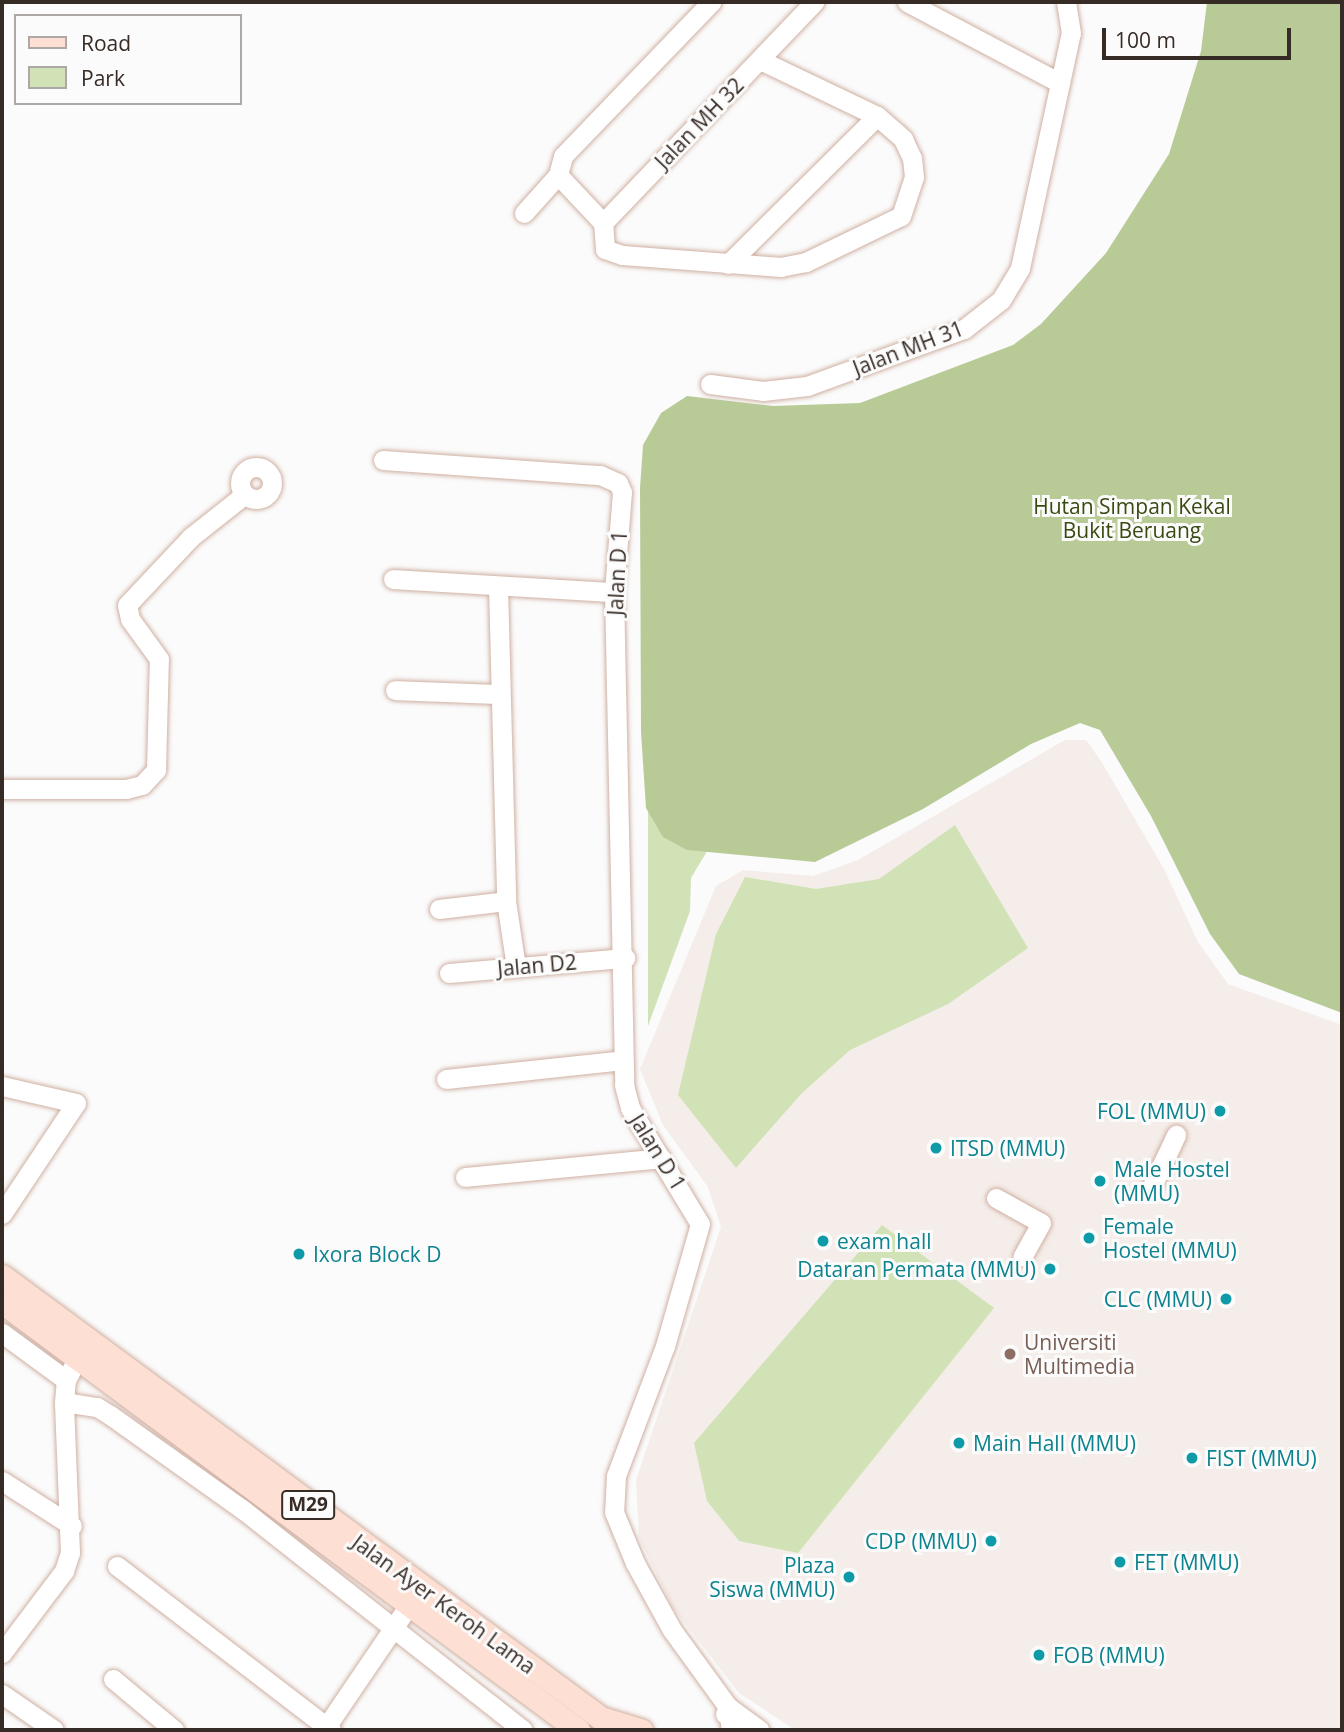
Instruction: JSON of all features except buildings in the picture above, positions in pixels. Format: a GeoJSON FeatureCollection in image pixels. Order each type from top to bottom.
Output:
{"type":"FeatureCollection","features":[{"type":"Feature","properties":{"kind":"main road","name":"Jalan Ayer Keroh Lama"},"geometry":{"type":"LineString","coordinates":[[2,1276],[609,1724],[641,1730]]}},
{"type":"Feature","properties":{"kind":"main road","name":"Jalan Ayer Keroh Lama"},"geometry":{"type":"LineString","coordinates":[[2,1302],[578,1730]]}},
{"type":"Feature","properties":{"kind":"main road"},"geometry":{"type":"LineString","coordinates":[[362,1544],[408,1588],[409,1605],[436,1606],[472,1632],[486,1633]]}},
{"type":"Feature","properties":{"kind":"street"},"geometry":{"type":"LineString","coordinates":[[523,213],[558,175],[563,156],[711,2]]}},
{"type":"Feature","properties":{"kind":"street","name":"Jalan MH 32"},"geometry":{"type":"LineString","coordinates":[[603,223],[814,2]]}},
{"type":"Feature","properties":{"kind":"street"},"geometry":{"type":"LineString","coordinates":[[907,2],[1060,83]]}},
{"type":"Feature","properties":{"kind":"street","name":"Jalan MH 31"},"geometry":{"type":"LineString","coordinates":[[710,384],[788,391],[964,328],[1001,300],[1020,268],[1071,33],[1066,2]]}},
{"type":"Feature","properties":{"kind":"street"},"geometry":{"type":"LineString","coordinates":[[558,175],[603,223],[605,249],[728,264],[781,267],[806,262],[901,216],[914,177],[912,158],[903,139],[877,116],[760,60]]}},
{"type":"Feature","properties":{"kind":"street"},"geometry":{"type":"LineString","coordinates":[[728,264],[877,116]]}},
{"type":"Feature","properties":{"kind":"street","name":"Jalan D 1"},"geometry":{"type":"LineString","coordinates":[[383,460],[600,475],[618,483],[622,492],[614,592],[625,958],[623,1059],[630,1108],[697,1215],[700,1233],[616,1476],[614,1512],[625,1545],[672,1630],[727,1707],[731,1730]]}},
{"type":"Feature","properties":{"kind":"street"},"geometry":{"type":"LineString","coordinates":[[2,789],[126,789],[142,785],[156,770],[159,659],[130,619],[127,605],[191,537],[244,495]]}},
{"type":"Feature","properties":{"kind":"street"},"geometry":{"type":"LineString","coordinates":[[393,579],[614,592]]}},
{"type":"Feature","properties":{"kind":"street"},"geometry":{"type":"LineString","coordinates":[[498,586],[506,901],[516,967]]}},
{"type":"Feature","properties":{"kind":"street"},"geometry":{"type":"LineString","coordinates":[[396,690],[500,694]]}},
{"type":"Feature","properties":{"kind":"street"},"geometry":{"type":"LineString","coordinates":[[439,909],[506,901]]}},
{"type":"Feature","properties":{"kind":"street","name":"Jalan D2"},"geometry":{"type":"LineString","coordinates":[[449,973],[625,958]]}},
{"type":"Feature","properties":{"kind":"street"},"geometry":{"type":"LineString","coordinates":[[446,1079],[623,1059]]}},
{"type":"Feature","properties":{"kind":"street"},"geometry":{"type":"LineString","coordinates":[[2,1086],[71,1105],[41,1174],[2,1214]]}},
{"type":"Feature","properties":{"kind":"street"},"geometry":{"type":"LineString","coordinates":[[1151,1188],[1176,1135]]}},
{"type":"Feature","properties":{"kind":"street"},"geometry":{"type":"LineString","coordinates":[[465,1177],[661,1158]]}},
{"type":"Feature","properties":{"kind":"street"},"geometry":{"type":"LineString","coordinates":[[996,1198],[1041,1223],[1023,1256]]}},
{"type":"Feature","properties":{"kind":"street"},"geometry":{"type":"LineString","coordinates":[[2,1334],[66,1380]]}},
{"type":"Feature","properties":{"kind":"street"},"geometry":{"type":"LineString","coordinates":[[2,1653],[64,1571],[72,1526],[64,1402],[66,1380],[77,1359]]}},
{"type":"Feature","properties":{"kind":"street"},"geometry":{"type":"LineString","coordinates":[[64,1402],[97,1407],[242,1509],[391,1630],[523,1730]]}},
{"type":"Feature","properties":{"kind":"street"},"geometry":{"type":"LineString","coordinates":[[2,1481],[72,1526]]}},
{"type":"Feature","properties":{"kind":"street"},"geometry":{"type":"LineString","coordinates":[[117,1566],[327,1729],[409,1605]]}},
{"type":"Feature","properties":{"kind":"street"},"geometry":{"type":"LineString","coordinates":[[113,1679],[174,1730]]}},
{"type":"Feature","properties":{"kind":"street"},"geometry":{"type":"LineString","coordinates":[[2,1694],[54,1730]]}},
{"type":"Feature","properties":{"kind":"street"},"geometry":{"type":"LineString","coordinates":[[719,1730],[727,1707],[760,1730]]}},
{"type":"Feature","properties":{"kind":"shaded area","name":"Universiti Multimedia"},"geometry":{"type":"Polygon","coordinates":[[[1065,740],[1086,740],[1101,761],[1164,869],[1198,942],[1228,984],[1342,1025],[1342,1730],[792,1728],[739,1693],[673,1608],[639,1538],[636,1480],[721,1227],[708,1187],[663,1125],[640,1069],[716,886],[743,870],[813,876],[858,860],[1065,740]]]}},
{"type":"Feature","properties":{"kind":"green space","name":"Hutan Simpan Kekal Bukit Beruang"},"geometry":{"type":"Polygon","coordinates":[[[1207,2],[1342,2],[1342,1013],[1239,974],[1210,934],[1151,816],[1100,730],[1080,723],[1031,744],[923,809],[815,862],[687,850],[663,837],[646,808],[641,732],[640,488],[643,445],[661,413],[687,396],[773,406],[860,403],[1013,345],[1041,324],[1106,253],[1169,154],[1201,51],[1207,2]]]}},
{"type":"Feature","properties":{"kind":"green space"},"geometry":{"type":"Polygon","coordinates":[[[648,745],[709,848],[691,878],[690,911],[648,1026],[648,745]]]}},
{"type":"Feature","properties":{"kind":"green space"},"geometry":{"type":"Polygon","coordinates":[[[955,825],[1028,948],[948,1004],[850,1050],[801,1094],[736,1168],[678,1095],[716,934],[745,877],[816,889],[879,879],[955,825]]]}},
{"type":"Feature","properties":{"kind":"green space"},"geometry":{"type":"Polygon","coordinates":[[[882,1225],[994,1308],[798,1553],[739,1541],[707,1501],[694,1443],[882,1225]]]}},
{"type":"Feature","properties":{"kind":"place","name":"FOL (MMU)"},"geometry":{"type":"Point","coordinates":[1220,1111]}},
{"type":"Feature","properties":{"kind":"place","name":"ITSD (MMU)"},"geometry":{"type":"Point","coordinates":[936,1148]}},
{"type":"Feature","properties":{"kind":"place","name":"Male Hostel (MMU)"},"geometry":{"type":"Point","coordinates":[1100,1181]}},
{"type":"Feature","properties":{"kind":"place","name":"Female Hostel (MMU)"},"geometry":{"type":"Point","coordinates":[1089,1238]}},
{"type":"Feature","properties":{"kind":"place","name":"exam hall"},"geometry":{"type":"Point","coordinates":[823,1241]}},
{"type":"Feature","properties":{"kind":"place","name":"Ixora Block D"},"geometry":{"type":"Point","coordinates":[299,1254]}},
{"type":"Feature","properties":{"kind":"place","name":"Dataran Permata (MMU)"},"geometry":{"type":"Point","coordinates":[1050,1269]}},
{"type":"Feature","properties":{"kind":"place","name":"CLC (MMU)"},"geometry":{"type":"Point","coordinates":[1226,1299]}},
{"type":"Feature","properties":{"kind":"place","name":"Universiti Multimedia"},"geometry":{"type":"Point","coordinates":[1010,1354]}},
{"type":"Feature","properties":{"kind":"place","name":"Main Hall (MMU)"},"geometry":{"type":"Point","coordinates":[959,1443]}},
{"type":"Feature","properties":{"kind":"place","name":"FIST (MMU)"},"geometry":{"type":"Point","coordinates":[1192,1458]}},
{"type":"Feature","properties":{"kind":"place","name":"CDP (MMU)"},"geometry":{"type":"Point","coordinates":[991,1541]}},
{"type":"Feature","properties":{"kind":"place","name":"FET (MMU)"},"geometry":{"type":"Point","coordinates":[1120,1562]}},
{"type":"Feature","properties":{"kind":"place","name":"Plaza Siswa (MMU)"},"geometry":{"type":"Point","coordinates":[849,1577]}},
{"type":"Feature","properties":{"kind":"place","name":"FOB (MMU)"},"geometry":{"type":"Point","coordinates":[1039,1655]}}]}
